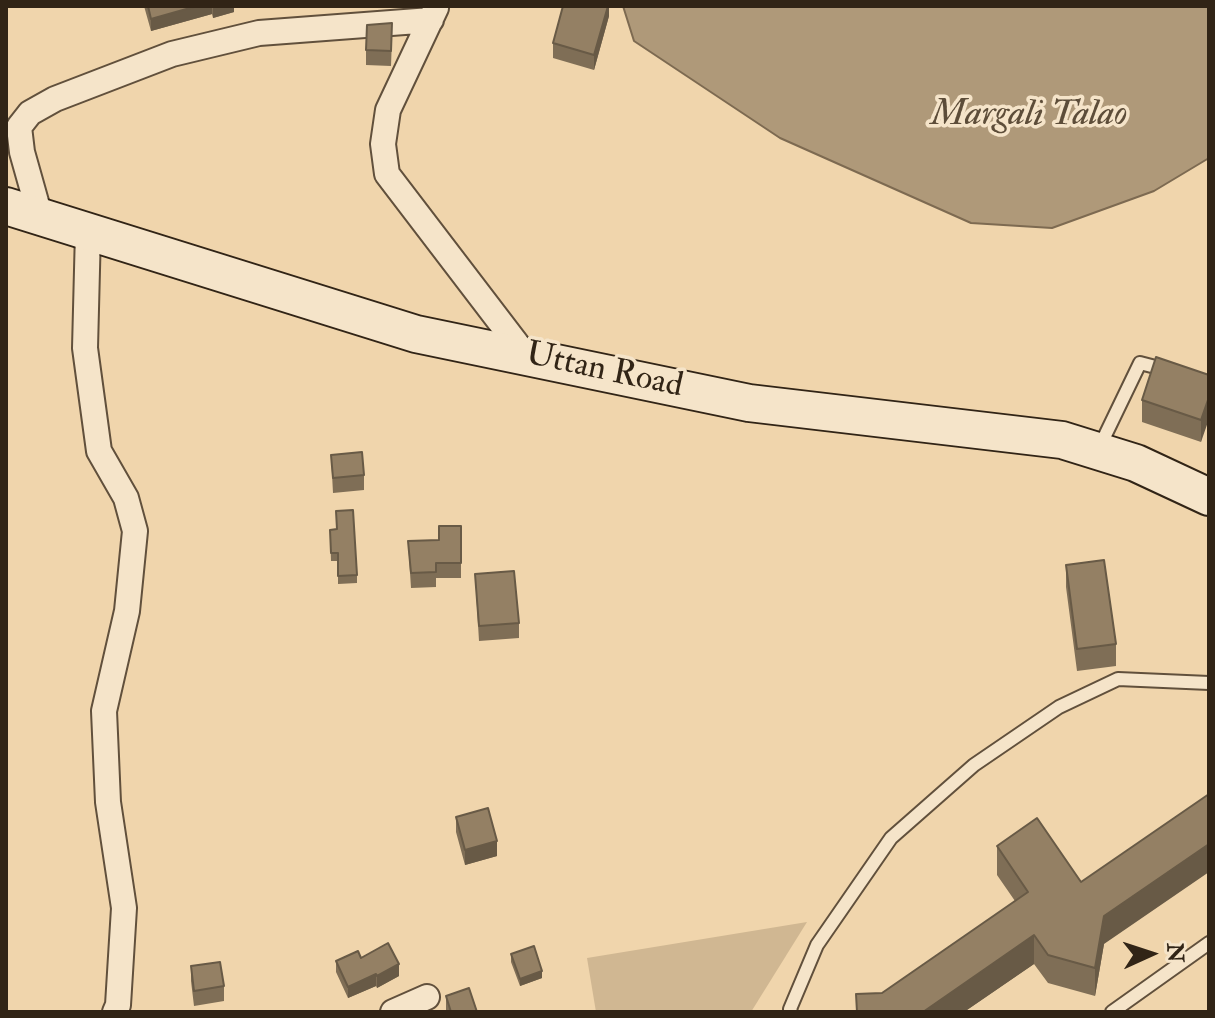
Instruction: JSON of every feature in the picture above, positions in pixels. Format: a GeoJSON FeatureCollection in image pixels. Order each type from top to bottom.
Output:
{"type":"FeatureCollection","features":[{"type":"Feature","properties":{"kind":"main road","name":"Uttan Road"},"geometry":{"type":"LineString","coordinates":[[23,211],[416,334],[749,403],[1062,440],[1136,463],[1209,497]]}},
{"type":"Feature","properties":{"kind":"street"},"geometry":{"type":"LineString","coordinates":[[23,211],[19,127],[30,113],[55,99],[172,54],[259,33],[434,13]]}},
{"type":"Feature","properties":{"kind":"street"},"geometry":{"type":"LineString","coordinates":[[434,13],[388,110],[383,144],[387,174],[526,356]]}},
{"type":"Feature","properties":{"kind":"street"},"geometry":{"type":"LineString","coordinates":[[88,231],[85,348],[99,451],[126,498],[135,531],[127,611],[104,711],[108,802],[124,908],[115,1012]]}},
{"type":"Feature","properties":{"kind":"street"},"geometry":{"type":"LineString","coordinates":[[393,1012],[427,997]]}},
{"type":"Feature","properties":{"kind":"lane"},"geometry":{"type":"LineString","coordinates":[[1098,451],[1140,363],[1181,374]]}},
{"type":"Feature","properties":{"kind":"lane"},"geometry":{"type":"LineString","coordinates":[[791,1012],[817,945],[891,838],[974,765],[1059,707],[1118,679],[1209,683]]}},
{"type":"Feature","properties":{"kind":"lane"},"geometry":{"type":"LineString","coordinates":[[1112,1012],[1209,943]]}},
{"type":"Feature","properties":{"kind":"shaded area"},"geometry":{"type":"Polygon","coordinates":[[[807,922],[751,1012],[596,1012],[587,958],[807,922]]]}},
{"type":"Feature","properties":{"kind":"water","name":"Margali Talao"},"geometry":{"type":"Polygon","coordinates":[[[623,6],[1209,6],[1209,158],[1154,191],[1052,228],[971,223],[780,138],[634,41],[623,6]]]}},
{"type":"Feature","properties":{"kind":"building"},"geometry":{"type":"Polygon","coordinates":[[[148,6],[197,6],[151,19],[148,6]]]}},
{"type":"Feature","properties":{"kind":"building"},"geometry":{"type":"Polygon","coordinates":[[[563,6],[608,6],[594,55],[553,43],[563,6]]]}},
{"type":"Feature","properties":{"kind":"building"},"geometry":{"type":"Polygon","coordinates":[[[392,23],[391,51],[366,50],[367,25],[392,23]]]}},
{"type":"Feature","properties":{"kind":"building"},"geometry":{"type":"Polygon","coordinates":[[[1156,357],[1209,375],[1209,397],[1201,420],[1142,400],[1156,357]]]}},
{"type":"Feature","properties":{"kind":"building"},"geometry":{"type":"Polygon","coordinates":[[[362,452],[364,475],[333,478],[331,455],[362,452]]]}},
{"type":"Feature","properties":{"kind":"building"},"geometry":{"type":"Polygon","coordinates":[[[353,510],[357,575],[338,576],[338,553],[331,553],[330,530],[337,529],[336,511],[353,510]]]}},
{"type":"Feature","properties":{"kind":"building"},"geometry":{"type":"Polygon","coordinates":[[[439,526],[461,526],[461,563],[436,563],[436,572],[411,573],[408,541],[439,540],[439,526]]]}},
{"type":"Feature","properties":{"kind":"building"},"geometry":{"type":"Polygon","coordinates":[[[1104,560],[1116,644],[1077,649],[1066,565],[1104,560]]]}},
{"type":"Feature","properties":{"kind":"building"},"geometry":{"type":"Polygon","coordinates":[[[514,571],[519,623],[479,626],[475,574],[514,571]]]}},
{"type":"Feature","properties":{"kind":"building"},"geometry":{"type":"Polygon","coordinates":[[[1209,794],[1209,844],[1104,916],[1095,968],[1048,955],[1034,935],[923,1012],[857,1012],[856,994],[882,993],[1028,892],[997,846],[1037,818],[1081,882],[1209,794]]]}},
{"type":"Feature","properties":{"kind":"building"},"geometry":{"type":"Polygon","coordinates":[[[488,808],[497,841],[465,850],[456,817],[488,808]]]}},
{"type":"Feature","properties":{"kind":"building"},"geometry":{"type":"Polygon","coordinates":[[[388,943],[399,964],[348,987],[336,961],[358,951],[361,958],[388,943]]]}},
{"type":"Feature","properties":{"kind":"building"},"geometry":{"type":"Polygon","coordinates":[[[534,946],[542,971],[520,979],[511,954],[534,946]]]}},
{"type":"Feature","properties":{"kind":"building"},"geometry":{"type":"Polygon","coordinates":[[[220,962],[224,986],[194,991],[191,966],[220,962]]]}},
{"type":"Feature","properties":{"kind":"building"},"geometry":{"type":"Polygon","coordinates":[[[469,988],[477,1012],[451,1012],[446,996],[469,988]]]}}]}
